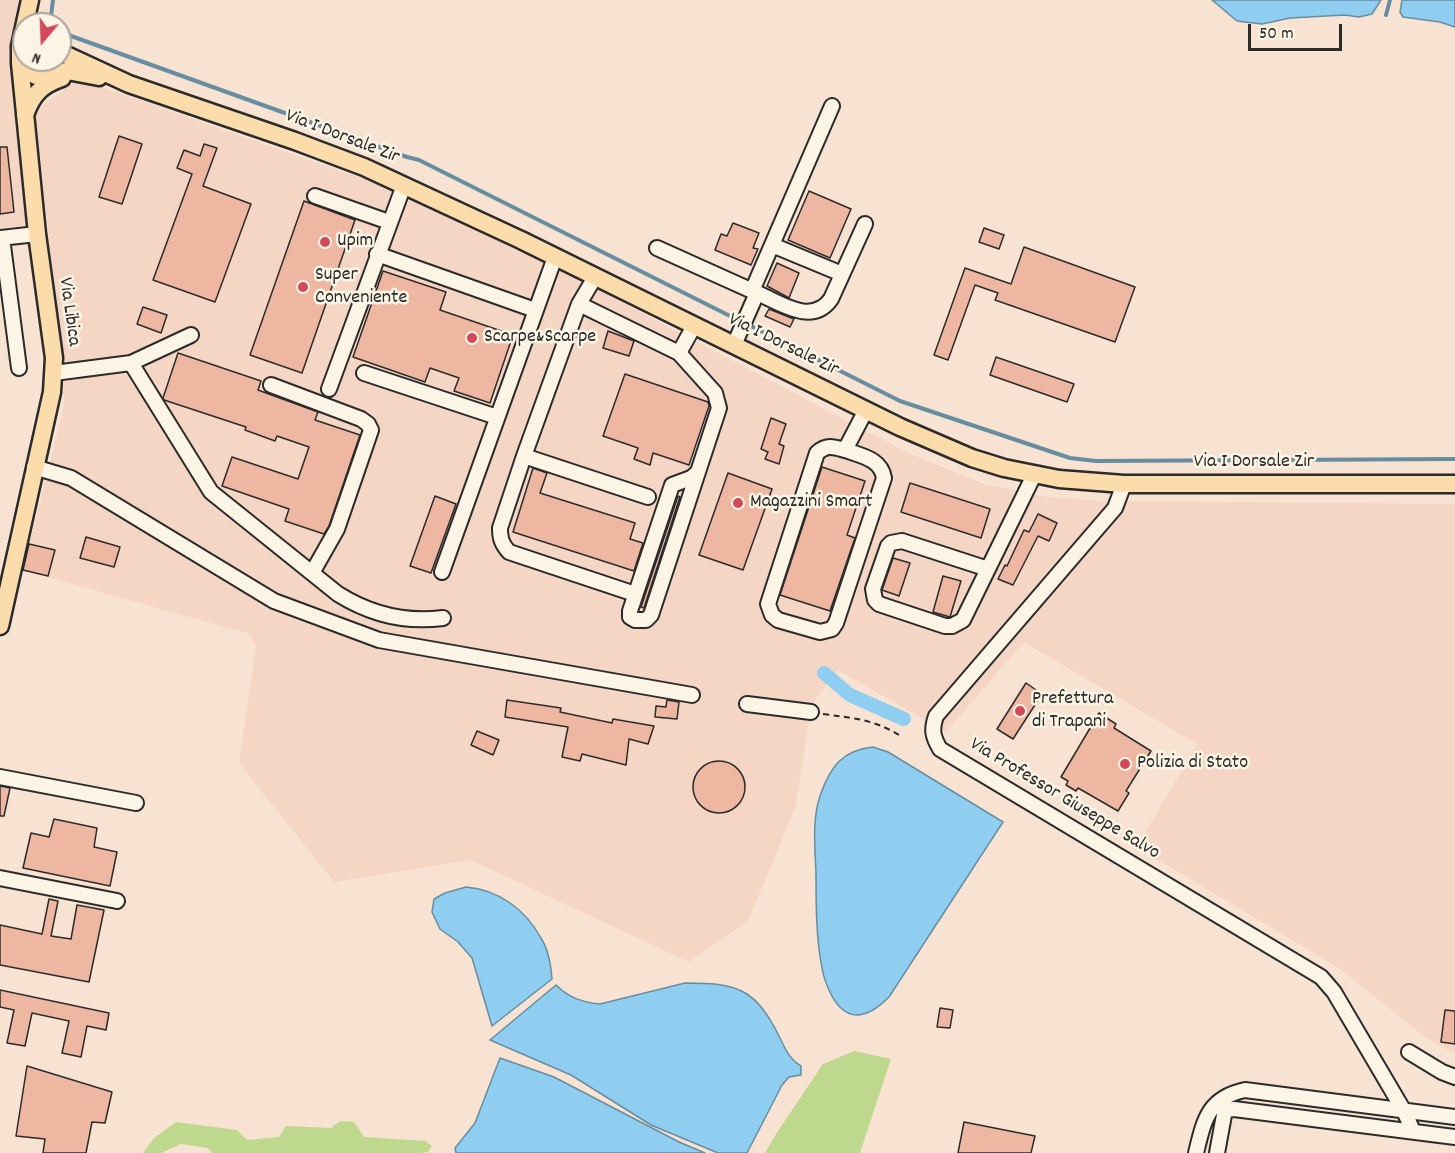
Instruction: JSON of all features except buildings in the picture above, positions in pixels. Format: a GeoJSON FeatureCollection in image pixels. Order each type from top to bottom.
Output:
{"type":"FeatureCollection","features":[{"type":"Feature","properties":{"kind":"main road","name":"Via I Dorsale Zir"},"geometry":{"type":"LineString","coordinates":[[72,62],[80,68]]}},
{"type":"Feature","properties":{"kind":"main road","name":"Via I Dorsale Zir"},"geometry":{"type":"LineString","coordinates":[[72,64],[295,141],[404,185],[900,427],[972,458],[1034,475],[1124,484],[1455,484]]}},
{"type":"Feature","properties":{"kind":"main road","name":"Via I Dorsale Zir"},"geometry":{"type":"LineString","coordinates":[[72,70],[80,68]]}},
{"type":"Feature","properties":{"kind":"main road"},"geometry":{"type":"LineString","coordinates":[[24,116],[31,99],[39,89],[80,68]]}},
{"type":"Feature","properties":{"kind":"main road","name":"Via Libica"},"geometry":{"type":"LineString","coordinates":[[0,626],[52,392],[54,373],[24,116],[22,72]]}},
{"type":"Feature","properties":{"kind":"main road","name":"Via I Dorsale Zir"},"geometry":{"type":"LineString","coordinates":[[30,72],[36,76],[61,72]]}},
{"type":"Feature","properties":{"kind":"street"},"geometry":{"type":"LineString","coordinates":[[734,345],[772,245],[832,106]]}},
{"type":"Feature","properties":{"kind":"street"},"geometry":{"type":"LineString","coordinates":[[329,389],[404,185]]}},
{"type":"Feature","properties":{"kind":"street"},"geometry":{"type":"LineString","coordinates":[[315,196],[389,222]]}},
{"type":"Feature","properties":{"kind":"street"},"geometry":{"type":"LineString","coordinates":[[657,248],[755,292],[801,311],[814,313],[825,307],[865,224]]}},
{"type":"Feature","properties":{"kind":"street"},"geometry":{"type":"LineString","coordinates":[[19,368],[1,238],[37,234]]}},
{"type":"Feature","properties":{"kind":"street"},"geometry":{"type":"LineString","coordinates":[[772,245],[842,274]]}},
{"type":"Feature","properties":{"kind":"street"},"geometry":{"type":"LineString","coordinates":[[377,254],[535,310]]}},
{"type":"Feature","properties":{"kind":"street"},"geometry":{"type":"LineString","coordinates":[[442,573],[555,257]]}},
{"type":"Feature","properties":{"kind":"street"},"geometry":{"type":"LineString","coordinates":[[595,277],[579,304],[524,456],[500,528],[500,538],[503,546],[509,552],[635,594]]}},
{"type":"Feature","properties":{"kind":"street"},"geometry":{"type":"LineString","coordinates":[[579,304],[679,354],[715,393],[718,408],[698,472],[651,615],[646,620],[635,620],[630,617],[630,611],[672,485],[691,478],[698,472]]}},
{"type":"Feature","properties":{"kind":"street"},"geometry":{"type":"LineString","coordinates":[[679,354],[694,326]]}},
{"type":"Feature","properties":{"kind":"street"},"geometry":{"type":"LineString","coordinates":[[54,373],[131,363],[191,335]]}},
{"type":"Feature","properties":{"kind":"street"},"geometry":{"type":"LineString","coordinates":[[131,363],[211,492],[338,594],[369,610],[407,619],[443,618]]}},
{"type":"Feature","properties":{"kind":"street"},"geometry":{"type":"LineString","coordinates":[[364,373],[497,417]]}},
{"type":"Feature","properties":{"kind":"street"},"geometry":{"type":"LineString","coordinates":[[271,385],[361,419],[368,424],[371,430],[334,535],[312,573]]}},
{"type":"Feature","properties":{"kind":"street"},"geometry":{"type":"LineString","coordinates":[[845,450],[866,410]]}},
{"type":"Feature","properties":{"kind":"street"},"geometry":{"type":"LineString","coordinates":[[827,447],[845,450],[880,465],[884,478],[837,623],[832,629],[820,632],[778,620],[772,615],[768,604],[817,453],[827,447]]}},
{"type":"Feature","properties":{"kind":"street"},"geometry":{"type":"LineString","coordinates":[[524,456],[648,497]]}},
{"type":"Feature","properties":{"kind":"street"},"geometry":{"type":"LineString","coordinates":[[34,467],[71,478],[274,601],[357,634],[379,640],[692,695]]}},
{"type":"Feature","properties":{"kind":"street"},"geometry":{"type":"LineString","coordinates":[[988,569],[902,541],[891,543],[873,589],[873,595],[879,604],[945,626],[952,626],[963,620],[988,569],[1034,475]]}},
{"type":"Feature","properties":{"kind":"street","name":"Via Professor Giuseppe Salvo"},"geometry":{"type":"LineString","coordinates":[[1124,484],[1115,508],[936,716],[933,737],[940,749],[1321,977],[1334,992],[1404,1111],[1413,1131]]}},
{"type":"Feature","properties":{"kind":"street"},"geometry":{"type":"LineString","coordinates":[[747,704],[811,712]]}},
{"type":"Feature","properties":{"kind":"street"},"geometry":{"type":"LineString","coordinates":[[0,777],[136,804]]}},
{"type":"Feature","properties":{"kind":"street"},"geometry":{"type":"LineString","coordinates":[[0,878],[117,901]]}},
{"type":"Feature","properties":{"kind":"street"},"geometry":{"type":"LineString","coordinates":[[1409,1052],[1442,1072],[1455,1077]]}},
{"type":"Feature","properties":{"kind":"street"},"geometry":{"type":"LineString","coordinates":[[1196,1153],[1203,1122],[1210,1110],[1231,1093],[1245,1090],[1455,1118]]}},
{"type":"Feature","properties":{"kind":"street"},"geometry":{"type":"LineString","coordinates":[[1335,1122],[1337,1102]]}},
{"type":"Feature","properties":{"kind":"street"},"geometry":{"type":"LineString","coordinates":[[1217,1153],[1227,1110],[1234,1109],[1455,1137]]}},
{"type":"Feature","properties":{"kind":"street"},"geometry":{"type":"LineString","coordinates":[[1435,1134],[1438,1115]]}},
{"type":"Feature","properties":{"kind":"path"},"geometry":{"type":"LineString","coordinates":[[811,712],[869,720],[899,735]]}},
{"type":"Feature","properties":{"kind":"shaded area"},"geometry":{"type":"Polygon","coordinates":[[[0,0],[20,0],[18,12],[12,12],[12,39],[9,54],[27,225],[0,228],[0,0]]]}},
{"type":"Feature","properties":{"kind":"shaded area"},"geometry":{"type":"Polygon","coordinates":[[[79,79],[389,188],[555,267],[908,453],[984,484],[1047,497],[1101,501],[1455,504],[1455,1054],[1425,1037],[1339,968],[1137,847],[1197,744],[1024,642],[946,732],[838,670],[812,704],[795,808],[748,921],[689,962],[471,860],[334,882],[239,763],[256,646],[250,634],[23,570],[64,406],[63,356],[34,111],[79,79]]]}},
{"type":"Feature","properties":{"kind":"green space"},"geometry":{"type":"Polygon","coordinates":[[[854,1051],[891,1059],[860,1153],[765,1153],[823,1064],[854,1051]]]}},
{"type":"Feature","properties":{"kind":"green space"},"geometry":{"type":"Polygon","coordinates":[[[340,1121],[354,1122],[364,1137],[425,1141],[432,1146],[428,1152],[420,1153],[213,1153],[207,1148],[181,1144],[161,1153],[143,1153],[154,1138],[176,1122],[237,1130],[247,1140],[279,1137],[286,1126],[331,1128],[340,1121]]]}},
{"type":"Feature","properties":{"kind":"water"},"geometry":{"type":"Polygon","coordinates":[[[1212,0],[1381,0],[1372,14],[1359,17],[1345,15],[1290,18],[1262,24],[1237,21],[1212,0]]]}},
{"type":"Feature","properties":{"kind":"water"},"geometry":{"type":"Polygon","coordinates":[[[1402,0],[1455,0],[1455,27],[1440,22],[1403,17],[1400,12],[1402,0]]]}},
{"type":"Feature","properties":{"kind":"water"},"geometry":{"type":"Polygon","coordinates":[[[873,747],[888,752],[1003,822],[889,997],[873,1010],[854,1015],[842,1009],[835,1001],[822,968],[817,921],[815,824],[817,805],[833,769],[845,756],[873,747]]]}},
{"type":"Feature","properties":{"kind":"water"},"geometry":{"type":"Polygon","coordinates":[[[466,887],[489,892],[519,910],[541,938],[550,963],[552,979],[492,1026],[472,958],[458,942],[440,929],[432,912],[434,899],[466,887]]]}},
{"type":"Feature","properties":{"kind":"water"},"geometry":{"type":"Polygon","coordinates":[[[685,983],[731,987],[752,998],[762,1007],[790,1057],[801,1066],[801,1075],[789,1077],[782,1085],[747,1153],[718,1153],[651,1125],[571,1075],[490,1040],[556,985],[576,999],[600,1004],[685,983]]]}},
{"type":"Feature","properties":{"kind":"water"},"geometry":{"type":"Polygon","coordinates":[[[500,1058],[554,1077],[679,1142],[705,1153],[456,1153],[455,1148],[475,1123],[500,1058]]]}},
{"type":"Feature","properties":{"kind":"waterway"},"geometry":{"type":"LineString","coordinates":[[52,12],[53,0]]}},
{"type":"Feature","properties":{"kind":"waterway"},"geometry":{"type":"LineString","coordinates":[[1386,15],[1390,0]]}},
{"type":"Feature","properties":{"kind":"waterway"},"geometry":{"type":"LineString","coordinates":[[72,36],[419,160],[740,321]]}},
{"type":"Feature","properties":{"kind":"waterway"},"geometry":{"type":"LineString","coordinates":[[747,324],[900,401],[1070,458],[1096,461],[1455,459]]}},
{"type":"Feature","properties":{"kind":"waterway"},"geometry":{"type":"LineString","coordinates":[[824,673],[850,695],[904,719]]}},
{"type":"Feature","properties":{"kind":"place","name":"Upim"},"geometry":{"type":"Point","coordinates":[325,242]}},
{"type":"Feature","properties":{"kind":"place","name":"Super Conveniente"},"geometry":{"type":"Point","coordinates":[303,287]}},
{"type":"Feature","properties":{"kind":"place","name":"Scarpe&Scarpe"},"geometry":{"type":"Point","coordinates":[472,338]}},
{"type":"Feature","properties":{"kind":"place","name":"Magazzini Smart"},"geometry":{"type":"Point","coordinates":[738,503]}},
{"type":"Feature","properties":{"kind":"place","name":"Prefettura di Trapani"},"geometry":{"type":"Point","coordinates":[1020,711]}},
{"type":"Feature","properties":{"kind":"place","name":"Polizia di Stato"},"geometry":{"type":"Point","coordinates":[1125,764]}}]}
